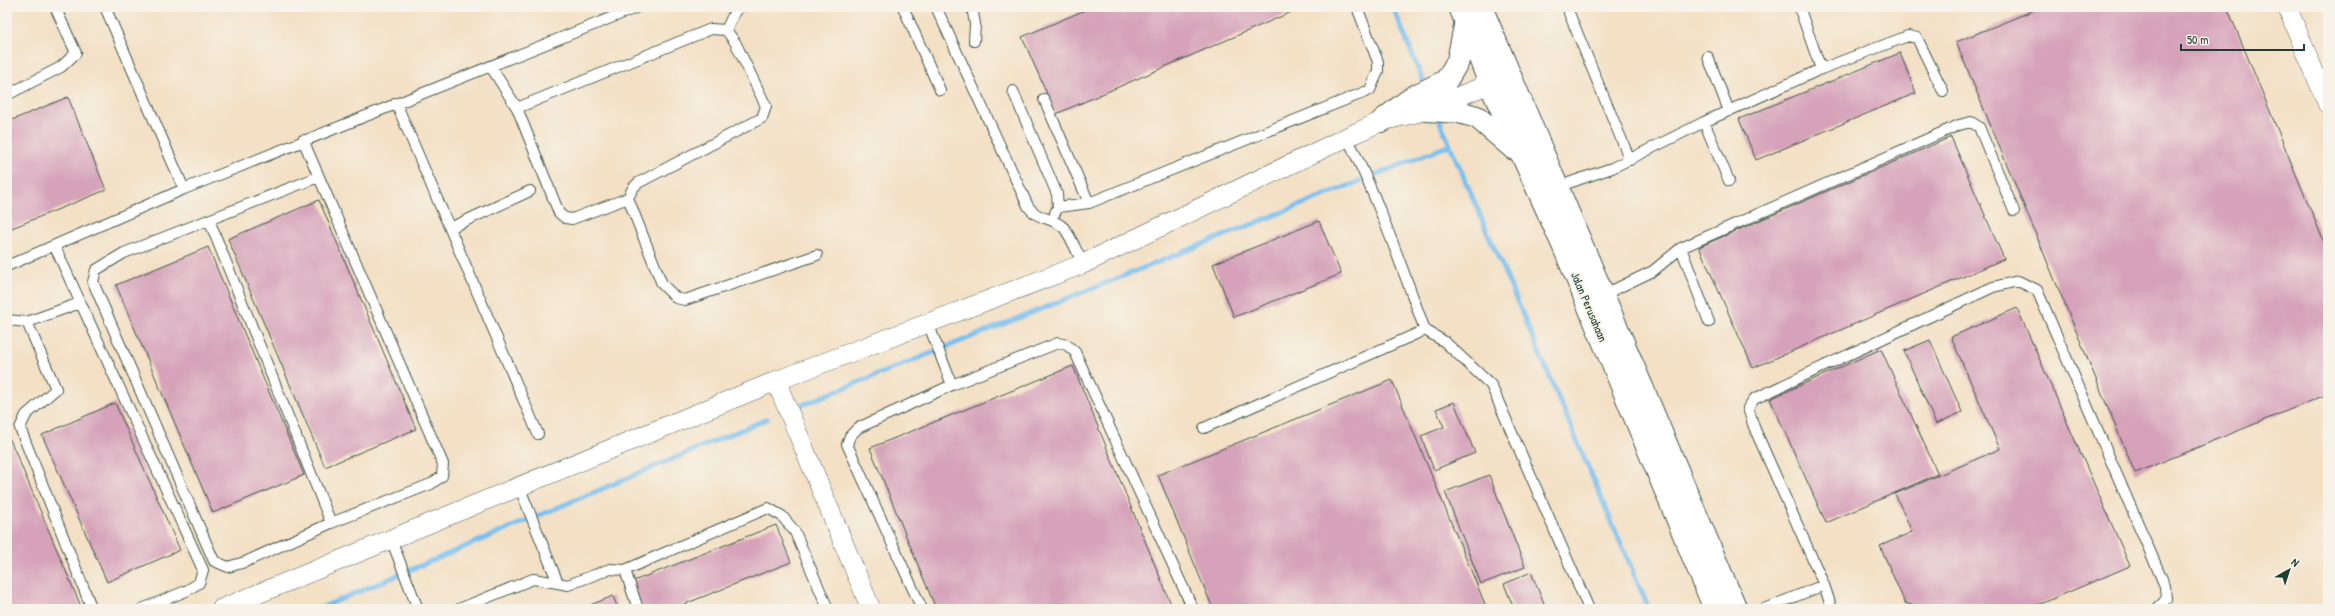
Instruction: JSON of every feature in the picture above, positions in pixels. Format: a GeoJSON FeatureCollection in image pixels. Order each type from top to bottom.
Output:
{"type":"FeatureCollection","features":[{"type":"Feature","properties":{"kind":"main road","name":"Jalan Perusahaan"},"geometry":{"type":"LineString","coordinates":[[1469,12],[1500,80],[1557,187],[1601,296],[1736,609]]}},
{"type":"Feature","properties":{"kind":"main road"},"geometry":{"type":"LineString","coordinates":[[1453,97],[1458,61],[1469,12]]}},
{"type":"Feature","properties":{"kind":"main road","name":"Jalan Perusahaan"},"geometry":{"type":"LineString","coordinates":[[1500,80],[1522,157],[1563,245],[1715,609]]}},
{"type":"Feature","properties":{"kind":"main road"},"geometry":{"type":"LineString","coordinates":[[1382,121],[1420,106],[1453,97]]}},
{"type":"Feature","properties":{"kind":"main road"},"geometry":{"type":"LineString","coordinates":[[1420,106],[1453,97]]}},
{"type":"Feature","properties":{"kind":"main road"},"geometry":{"type":"LineString","coordinates":[[1453,97],[1495,130],[1522,157]]}},
{"type":"Feature","properties":{"kind":"street"},"geometry":{"type":"LineString","coordinates":[[2287,7],[2328,105]]}},
{"type":"Feature","properties":{"kind":"street"},"geometry":{"type":"LineString","coordinates":[[1453,97],[1500,80]]}},
{"type":"Feature","properties":{"kind":"street"},"geometry":{"type":"LineString","coordinates":[[221,609],[776,381],[930,330],[1083,264],[1382,121]]}},
{"type":"Feature","properties":{"kind":"street"},"geometry":{"type":"LineString","coordinates":[[776,381],[871,609]]}},
{"type":"Feature","properties":{"kind":"lane"},"geometry":{"type":"LineString","coordinates":[[7,95],[61,67],[76,53],[54,7]]}},
{"type":"Feature","properties":{"kind":"lane"},"geometry":{"type":"LineString","coordinates":[[105,7],[184,189]]}},
{"type":"Feature","properties":{"kind":"lane"},"geometry":{"type":"LineString","coordinates":[[7,266],[55,247],[184,189],[303,140],[491,67],[619,10],[638,7]]}},
{"type":"Feature","properties":{"kind":"lane"},"geometry":{"type":"LineString","coordinates":[[726,30],[735,11],[740,7]]}},
{"type":"Feature","properties":{"kind":"lane"},"geometry":{"type":"LineString","coordinates":[[903,7],[940,90]]}},
{"type":"Feature","properties":{"kind":"lane"},"geometry":{"type":"LineString","coordinates":[[936,7],[1028,206],[1034,214],[1051,220],[1064,228],[1083,264]]}},
{"type":"Feature","properties":{"kind":"lane"},"geometry":{"type":"LineString","coordinates":[[972,7],[975,24],[974,41]]}},
{"type":"Feature","properties":{"kind":"lane"},"geometry":{"type":"LineString","coordinates":[[1058,207],[1089,204],[1370,90],[1378,71],[1378,62],[1357,7]]}},
{"type":"Feature","properties":{"kind":"lane"},"geometry":{"type":"LineString","coordinates":[[1799,7],[1821,69]]}},
{"type":"Feature","properties":{"kind":"lane"},"geometry":{"type":"LineString","coordinates":[[1569,13],[1630,160]]}},
{"type":"Feature","properties":{"kind":"lane"},"geometry":{"type":"LineString","coordinates":[[491,67],[517,108],[559,214],[564,218],[572,219],[628,198],[633,188],[638,183],[762,118],[766,106],[762,93],[735,42],[726,30],[711,29],[517,108]]}},
{"type":"Feature","properties":{"kind":"lane"},"geometry":{"type":"LineString","coordinates":[[1557,187],[1630,160],[1704,122],[1821,69],[1908,36],[1917,38],[1943,91]]}},
{"type":"Feature","properties":{"kind":"lane"},"geometry":{"type":"LineString","coordinates":[[1708,57],[1729,111]]}},
{"type":"Feature","properties":{"kind":"lane"},"geometry":{"type":"LineString","coordinates":[[1013,91],[1051,176],[1057,194],[1058,207],[1051,220]]}},
{"type":"Feature","properties":{"kind":"lane"},"geometry":{"type":"LineString","coordinates":[[1044,100],[1089,204]]}},
{"type":"Feature","properties":{"kind":"lane"},"geometry":{"type":"LineString","coordinates":[[396,103],[538,434]]}},
{"type":"Feature","properties":{"kind":"lane"},"geometry":{"type":"LineString","coordinates":[[1704,122],[1729,181]]}},
{"type":"Feature","properties":{"kind":"lane"},"geometry":{"type":"LineString","coordinates":[[1601,296],[1653,271],[1681,248],[1959,125],[1971,122],[1979,127],[2014,211]]}},
{"type":"Feature","properties":{"kind":"lane"},"geometry":{"type":"LineString","coordinates":[[1347,137],[1363,168],[1425,330],[1445,342],[1491,385],[1589,609]]}},
{"type":"Feature","properties":{"kind":"lane"},"geometry":{"type":"LineString","coordinates":[[303,140],[443,464],[442,476],[431,484],[331,523],[244,562],[228,567],[214,561],[93,282],[96,270],[124,252],[209,220],[318,176]]}},
{"type":"Feature","properties":{"kind":"lane"},"geometry":{"type":"LineString","coordinates":[[450,228],[530,191]]}},
{"type":"Feature","properties":{"kind":"lane"},"geometry":{"type":"LineString","coordinates":[[628,198],[662,284],[676,298],[685,300],[817,254]]}},
{"type":"Feature","properties":{"kind":"lane"},"geometry":{"type":"LineString","coordinates":[[209,220],[331,523]]}},
{"type":"Feature","properties":{"kind":"lane"},"geometry":{"type":"LineString","coordinates":[[55,247],[203,570],[199,583],[186,591],[142,609]]}},
{"type":"Feature","properties":{"kind":"lane"},"geometry":{"type":"LineString","coordinates":[[1681,248],[1709,322]]}},
{"type":"Feature","properties":{"kind":"lane"},"geometry":{"type":"LineString","coordinates":[[1832,609],[1824,585],[1754,427],[1748,408],[1754,399],[1993,286],[2018,281],[2037,290],[2162,579],[2166,599],[2158,609]]}},
{"type":"Feature","properties":{"kind":"lane"},"geometry":{"type":"LineString","coordinates":[[7,320],[27,322],[80,303]]}},
{"type":"Feature","properties":{"kind":"lane"},"geometry":{"type":"LineString","coordinates":[[27,322],[56,389],[26,415],[20,428],[92,609]]}},
{"type":"Feature","properties":{"kind":"lane"},"geometry":{"type":"LineString","coordinates":[[930,330],[952,385]]}},
{"type":"Feature","properties":{"kind":"lane"},"geometry":{"type":"LineString","coordinates":[[1204,428],[1425,330]]}},
{"type":"Feature","properties":{"kind":"lane"},"geometry":{"type":"LineString","coordinates":[[922,609],[847,444],[850,436],[858,428],[952,385],[1058,343],[1066,345],[1075,352],[1193,609]]}},
{"type":"Feature","properties":{"kind":"lane"},"geometry":{"type":"LineString","coordinates":[[519,486],[547,551],[558,583]]}},
{"type":"Feature","properties":{"kind":"lane"},"geometry":{"type":"LineString","coordinates":[[459,609],[533,579],[568,584],[610,569],[626,570],[768,508],[782,516],[796,532],[828,609]]}},
{"type":"Feature","properties":{"kind":"lane"},"geometry":{"type":"LineString","coordinates":[[391,539],[418,608]]}},
{"type":"Feature","properties":{"kind":"lane"},"geometry":{"type":"LineString","coordinates":[[626,570],[638,609]]}},
{"type":"Feature","properties":{"kind":"lane"},"geometry":{"type":"LineString","coordinates":[[1764,609],[1824,585]]}},
{"type":"Feature","properties":{"kind":"building"},"geometry":{"type":"Polygon","coordinates":[[[1092,7],[1303,7],[1056,114],[1022,37],[1092,7]]]}},
{"type":"Feature","properties":{"kind":"building"},"geometry":{"type":"Polygon","coordinates":[[[2042,7],[2227,7],[2328,252],[2328,394],[2135,473],[1956,42],[2042,7]]]}},
{"type":"Feature","properties":{"kind":"building"},"geometry":{"type":"Polygon","coordinates":[[[1900,53],[1916,93],[1756,160],[1739,119],[1900,53]]]}},
{"type":"Feature","properties":{"kind":"building"},"geometry":{"type":"Polygon","coordinates":[[[68,97],[106,190],[7,230],[7,122],[68,97]]]}},
{"type":"Feature","properties":{"kind":"building"},"geometry":{"type":"Polygon","coordinates":[[[1951,137],[2004,259],[1753,368],[1699,247],[1951,137]]]}},
{"type":"Feature","properties":{"kind":"building"},"geometry":{"type":"Polygon","coordinates":[[[319,200],[416,429],[325,467],[228,239],[319,200]]]}},
{"type":"Feature","properties":{"kind":"building"},"geometry":{"type":"Polygon","coordinates":[[[1319,221],[1341,274],[1234,317],[1213,264],[1319,221]]]}},
{"type":"Feature","properties":{"kind":"building"},"geometry":{"type":"Polygon","coordinates":[[[208,247],[304,475],[213,513],[116,285],[208,247]]]}},
{"type":"Feature","properties":{"kind":"building"},"geometry":{"type":"Polygon","coordinates":[[[2017,308],[2130,566],[2029,609],[1923,609],[1905,603],[1880,546],[1912,532],[1895,494],[2000,449],[1951,337],[2017,308]]]}},
{"type":"Feature","properties":{"kind":"building"},"geometry":{"type":"Polygon","coordinates":[[[1930,340],[1962,412],[1936,424],[1904,351],[1930,340]]]}},
{"type":"Feature","properties":{"kind":"building"},"geometry":{"type":"Polygon","coordinates":[[[1881,349],[1938,474],[1826,523],[1770,399],[1881,349]]]}},
{"type":"Feature","properties":{"kind":"building"},"geometry":{"type":"Polygon","coordinates":[[[1073,366],[1173,609],[936,609],[870,448],[1073,366]]]}},
{"type":"Feature","properties":{"kind":"building"},"geometry":{"type":"Polygon","coordinates":[[[1392,380],[1487,609],[1213,609],[1158,475],[1392,380]]]}},
{"type":"Feature","properties":{"kind":"building"},"geometry":{"type":"Polygon","coordinates":[[[1454,402],[1475,453],[1434,470],[1421,436],[1444,427],[1436,409],[1454,402]]]}},
{"type":"Feature","properties":{"kind":"building"},"geometry":{"type":"Polygon","coordinates":[[[115,403],[180,550],[107,582],[42,435],[115,403]]]}},
{"type":"Feature","properties":{"kind":"building"},"geometry":{"type":"Polygon","coordinates":[[[7,433],[15,451],[82,609],[7,609],[7,433]]]}},
{"type":"Feature","properties":{"kind":"building"},"geometry":{"type":"Polygon","coordinates":[[[1489,475],[1525,567],[1481,584],[1445,492],[1489,475]]]}},
{"type":"Feature","properties":{"kind":"building"},"geometry":{"type":"Polygon","coordinates":[[[776,525],[791,562],[672,609],[642,609],[631,582],[776,525]]]}},
{"type":"Feature","properties":{"kind":"building"},"geometry":{"type":"Polygon","coordinates":[[[1531,572],[1546,609],[1514,609],[1504,584],[1531,572]]]}},
{"type":"Feature","properties":{"kind":"building"},"geometry":{"type":"Polygon","coordinates":[[[613,596],[618,609],[580,609],[613,596]]]}},
{"type":"Feature","properties":{"kind":"waterway"},"geometry":{"type":"LineString","coordinates":[[1393,7],[1425,86]]}},
{"type":"Feature","properties":{"kind":"waterway"},"geometry":{"type":"LineString","coordinates":[[1438,117],[1450,145]]}},
{"type":"Feature","properties":{"kind":"waterway"},"geometry":{"type":"LineString","coordinates":[[797,407],[1450,145],[1649,609]]}},
{"type":"Feature","properties":{"kind":"waterway"},"geometry":{"type":"LineString","coordinates":[[318,609],[767,419]]}}]}
